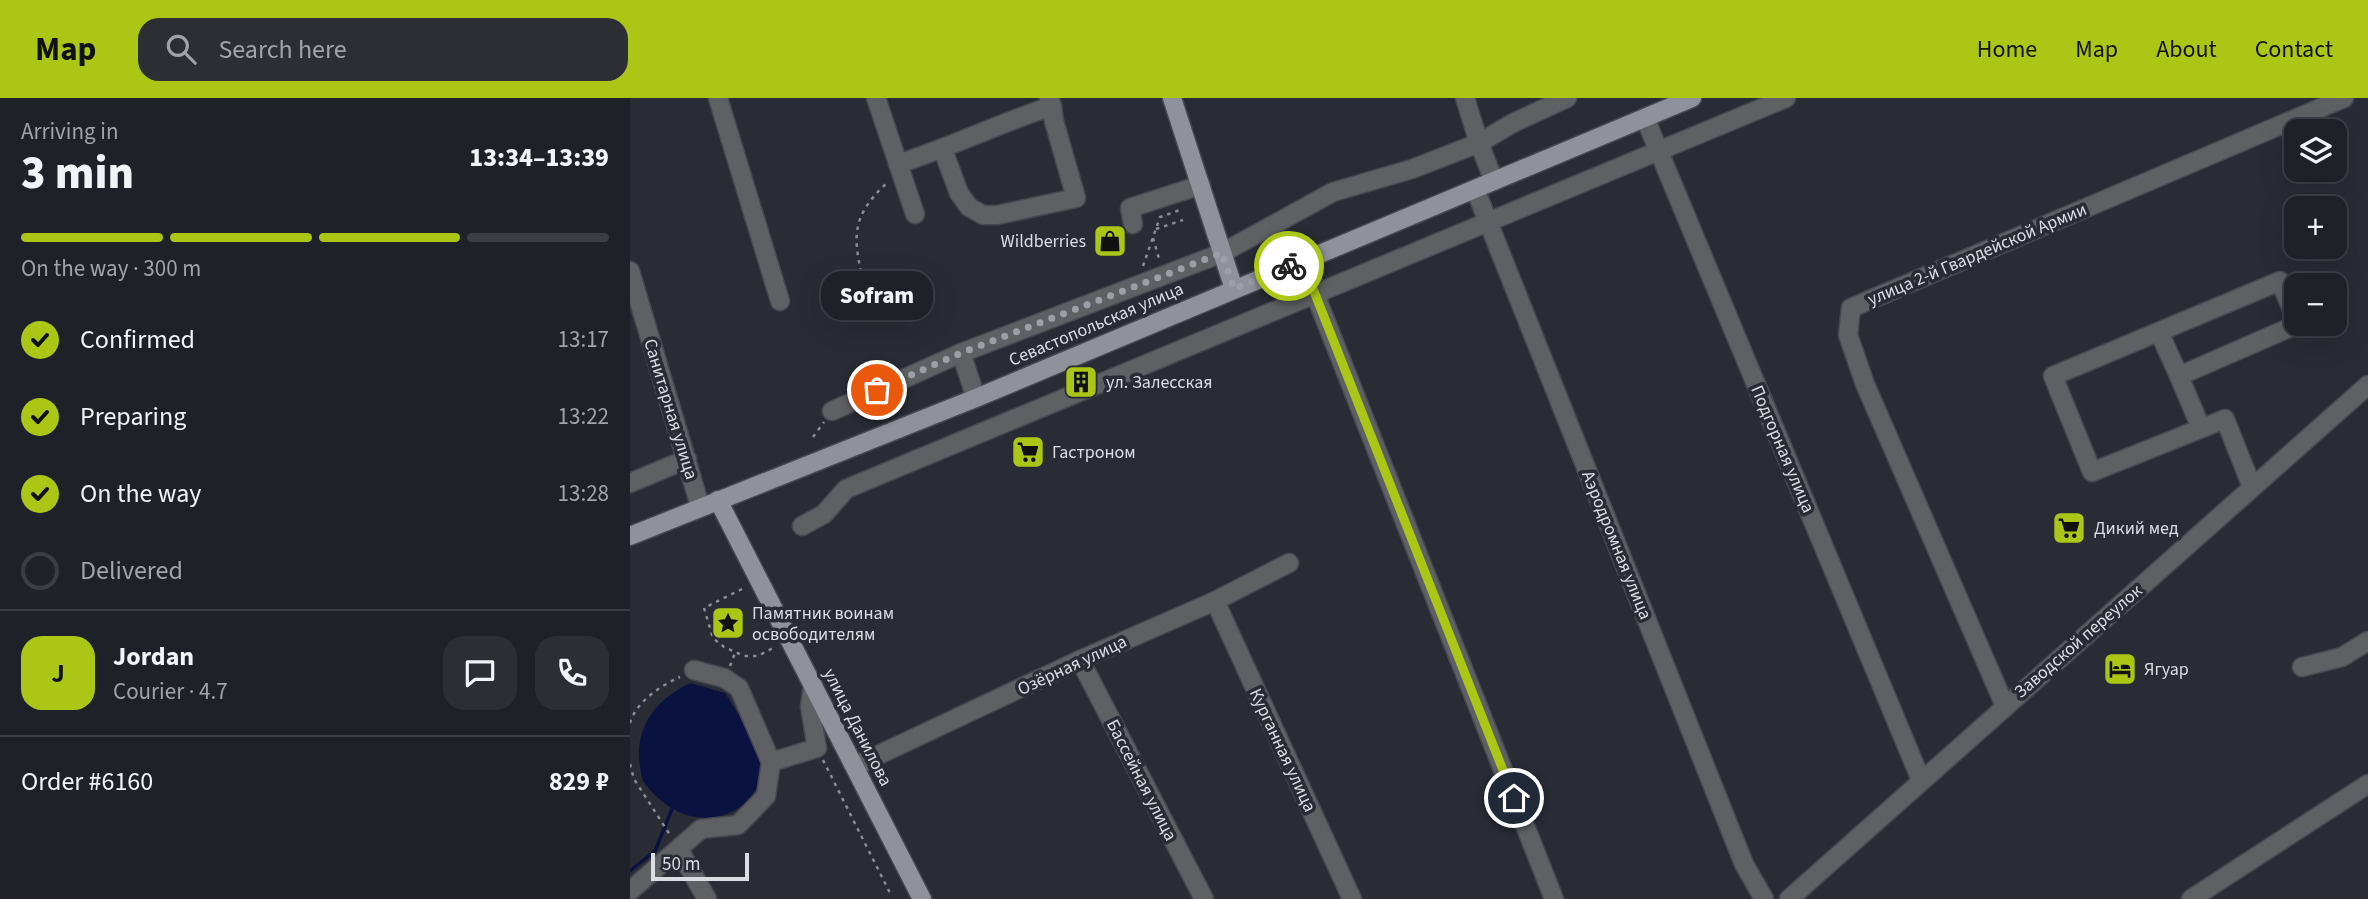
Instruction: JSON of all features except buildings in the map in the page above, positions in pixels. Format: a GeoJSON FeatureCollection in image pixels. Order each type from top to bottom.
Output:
{"type":"FeatureCollection","features":[{"type":"Feature","properties":{"kind":"main road"},"geometry":{"type":"LineString","coordinates":[[1172,98],[1234,289]]}},
{"type":"Feature","properties":{"kind":"main road","name":"Севастопольская улица"},"geometry":{"type":"LineString","coordinates":[[630,536],[976,398],[1692,98]]}},
{"type":"Feature","properties":{"kind":"main road","name":"улица Данилова"},"geometry":{"type":"LineString","coordinates":[[718,500],[855,766],[909,896]]}},
{"type":"Feature","properties":{"kind":"street"},"geometry":{"type":"LineString","coordinates":[[718,98],[780,301]]}},
{"type":"Feature","properties":{"kind":"street"},"geometry":{"type":"LineString","coordinates":[[876,98],[915,214]]}},
{"type":"Feature","properties":{"kind":"street"},"geometry":{"type":"LineString","coordinates":[[1465,98],[1494,181]]}},
{"type":"Feature","properties":{"kind":"street"},"geometry":{"type":"LineString","coordinates":[[832,411],[961,353],[1222,253],[1333,192],[1412,169],[1479,143],[1513,123],[1567,98]]}},
{"type":"Feature","properties":{"kind":"street"},"geometry":{"type":"LineString","coordinates":[[802,526],[824,514],[846,489],[1314,292],[1786,98]]}},
{"type":"Feature","properties":{"kind":"street","name":"улица 2-й Гвардейской Армии"},"geometry":{"type":"LineString","coordinates":[[2005,706],[1865,384],[1848,335],[1851,308],[2344,98]]}},
{"type":"Feature","properties":{"kind":"street"},"geometry":{"type":"LineString","coordinates":[[900,171],[943,150],[1051,102],[1076,198],[997,215],[983,215],[969,207],[959,193],[943,150]]}},
{"type":"Feature","properties":{"kind":"street","name":"Подгорная улица"},"geometry":{"type":"LineString","coordinates":[[1645,118],[1921,780]]}},
{"type":"Feature","properties":{"kind":"street"},"geometry":{"type":"LineString","coordinates":[[1133,224],[1130,208],[1200,185]]}},
{"type":"Feature","properties":{"kind":"street","name":"Аэродромная улица"},"geometry":{"type":"LineString","coordinates":[[1475,189],[1744,863],[1765,899]]}},
{"type":"Feature","properties":{"kind":"street"},"geometry":{"type":"LineString","coordinates":[[1302,261],[1554,899]]}},
{"type":"Feature","properties":{"kind":"street","name":"Санитарная улица"},"geometry":{"type":"LineString","coordinates":[[630,271],[636,316],[701,506]]}},
{"type":"Feature","properties":{"kind":"street"},"geometry":{"type":"LineString","coordinates":[[2252,487],[2225,419],[2092,472],[2053,376],[2280,281],[2284,291]]}},
{"type":"Feature","properties":{"kind":"street"},"geometry":{"type":"LineString","coordinates":[[2179,376],[2284,328]]}},
{"type":"Feature","properties":{"kind":"street"},"geometry":{"type":"LineString","coordinates":[[2159,332],[2201,428]]}},
{"type":"Feature","properties":{"kind":"street"},"geometry":{"type":"LineString","coordinates":[[961,353],[976,398]]}},
{"type":"Feature","properties":{"kind":"street","name":"Заводской переулок"},"geometry":{"type":"LineString","coordinates":[[1799,896],[1921,780],[2368,384]]}},
{"type":"Feature","properties":{"kind":"street"},"geometry":{"type":"LineString","coordinates":[[630,483],[687,460]]}},
{"type":"Feature","properties":{"kind":"street","name":"Озёрная улица"},"geometry":{"type":"LineString","coordinates":[[855,766],[1080,660],[1215,601],[1289,563]]}},
{"type":"Feature","properties":{"kind":"street","name":"Курганная улица"},"geometry":{"type":"LineString","coordinates":[[1215,601],[1352,899]]}},
{"type":"Feature","properties":{"kind":"street"},"geometry":{"type":"LineString","coordinates":[[2302,667],[2342,657],[2368,641]]}},
{"type":"Feature","properties":{"kind":"street","name":"Бассейная улица"},"geometry":{"type":"LineString","coordinates":[[1080,660],[1204,899]]}},
{"type":"Feature","properties":{"kind":"street"},"geometry":{"type":"LineString","coordinates":[[630,891],[675,843],[701,829],[738,825],[766,796],[771,762],[740,688],[724,678],[694,670]]}},
{"type":"Feature","properties":{"kind":"street"},"geometry":{"type":"LineString","coordinates":[[771,762],[817,747],[810,707],[813,684]]}},
{"type":"Feature","properties":{"kind":"street"},"geometry":{"type":"LineString","coordinates":[[2190,899],[2368,784]]}},
{"type":"Feature","properties":{"kind":"street"},"geometry":{"type":"LineString","coordinates":[[675,843],[707,899]]}},
{"type":"Feature","properties":{"kind":"path"},"geometry":{"type":"LineString","coordinates":[[866,296],[855,237],[865,206],[900,171]]}},
{"type":"Feature","properties":{"kind":"path"},"geometry":{"type":"LineString","coordinates":[[1137,285],[1160,217],[1180,210]]}},
{"type":"Feature","properties":{"kind":"path"},"geometry":{"type":"LineString","coordinates":[[1156,229],[1183,220]]}},
{"type":"Feature","properties":{"kind":"path"},"geometry":{"type":"LineString","coordinates":[[1153,238],[1163,275]]}},
{"type":"Feature","properties":{"kind":"path"},"geometry":{"type":"LineString","coordinates":[[742,589],[704,608],[713,638],[723,647],[744,656],[758,656],[775,648]]}},
{"type":"Feature","properties":{"kind":"path"},"geometry":{"type":"LineString","coordinates":[[630,723],[634,710],[642,703],[667,683],[694,670]]}},
{"type":"Feature","properties":{"kind":"path"},"geometry":{"type":"LineString","coordinates":[[817,747],[909,896]]}},
{"type":"Feature","properties":{"kind":"path"},"geometry":{"type":"LineString","coordinates":[[630,764],[634,779],[675,843]]}},
{"type":"Feature","properties":{"kind":"shaded area"},"geometry":{"type":"Polygon","coordinates":[[[690,683],[725,693],[748,731],[760,763],[758,784],[744,804],[734,811],[710,818],[684,814],[661,800],[643,781],[640,764],[642,735],[654,710],[690,683]]]}},
{"type":"Feature","properties":{"kind":"waterway"},"geometry":{"type":"LineString","coordinates":[[630,871],[655,851],[674,804]]}},
{"type":"Feature","properties":{"kind":"way so far"},"geometry":{"type":"LineString","coordinates":[[877,390],[961,353],[1222,253],[1234,289],[1289,266]]}},
{"type":"Feature","properties":{"kind":"place","name":"Wildberries"},"geometry":{"type":"Point","coordinates":[1110,241]}},
{"type":"Feature","properties":{"kind":"place","name":"ул. Залесская"},"geometry":{"type":"Point","coordinates":[1081,382]}},
{"type":"Feature","properties":{"kind":"place","name":"Sofram"},"geometry":{"type":"Point","coordinates":[877,390]}},
{"type":"Feature","properties":{"kind":"place","name":"Гастроном"},"geometry":{"type":"Point","coordinates":[1028,452]}},
{"type":"Feature","properties":{"kind":"place","name":"Дикий мед"},"geometry":{"type":"Point","coordinates":[2069,528]}},
{"type":"Feature","properties":{"kind":"place","name":"Памятник воинам освободителям"},"geometry":{"type":"Point","coordinates":[728,623]}},
{"type":"Feature","properties":{"kind":"place","name":"Ягуар"},"geometry":{"type":"Point","coordinates":[2120,669]}},
{"type":"Feature","properties":{"kind":"route"},"geometry":{"type":"LineString","coordinates":[[1289,266],[1302,261],[1514,798]]}}]}
